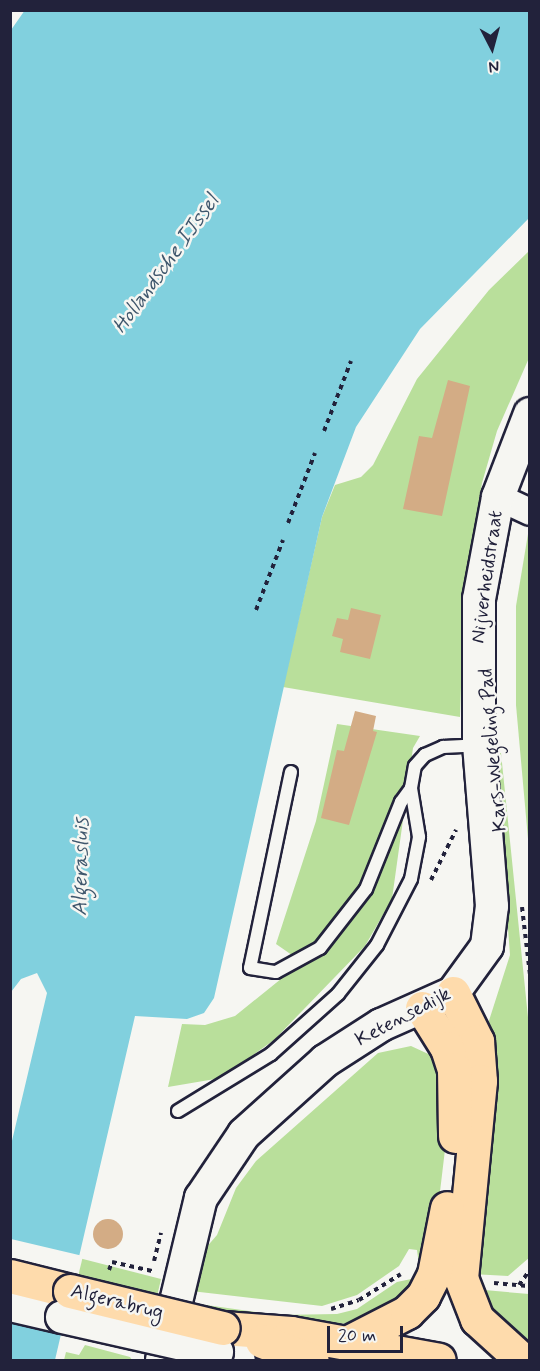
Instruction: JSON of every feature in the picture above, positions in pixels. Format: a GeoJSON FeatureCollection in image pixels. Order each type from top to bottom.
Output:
{"type":"FeatureCollection","features":[{"type":"Feature","properties":{"kind":"main road"},"geometry":{"type":"LineString","coordinates":[[453,993],[477,1041],[480,1081],[461,1278],[477,1319],[522,1360]]}},
{"type":"Feature","properties":{"kind":"main road"},"geometry":{"type":"LineString","coordinates":[[347,1343],[407,1312],[423,1296],[443,1240],[456,1095],[447,1048],[422,1008]]}},
{"type":"Feature","properties":{"kind":"main road","name":"Algerabrug"},"geometry":{"type":"LineString","coordinates":[[10,1276],[231,1344]]}},
{"type":"Feature","properties":{"kind":"main road"},"geometry":{"type":"LineString","coordinates":[[231,1344],[291,1333],[439,1360]]}},
{"type":"Feature","properties":{"kind":"main road"},"geometry":{"type":"LineString","coordinates":[[231,1344],[312,1360]]}},
{"type":"Feature","properties":{"kind":"street","name":"Nijverheidstraat"},"geometry":{"type":"LineString","coordinates":[[479,745],[476,642],[498,497],[530,414]]}},
{"type":"Feature","properties":{"kind":"street"},"geometry":{"type":"LineString","coordinates":[[498,497],[530,512]]}},
{"type":"Feature","properties":{"kind":"street","name":"Ketensedijk"},"geometry":{"type":"LineString","coordinates":[[162,1360],[192,1229],[213,1174],[244,1134],[325,1061],[381,1024],[453,993],[472,972],[492,926],[479,745]]}},
{"type":"Feature","properties":{"kind":"street","name":"Algerabrug"},"geometry":{"type":"LineString","coordinates":[[10,1305],[231,1344]]}},
{"type":"Feature","properties":{"kind":"lane"},"geometry":{"type":"LineString","coordinates":[[178,1111],[271,1054],[338,994],[377,945],[411,879],[419,837],[411,788],[415,766],[425,755],[443,747],[479,745]]}},
{"type":"Feature","properties":{"kind":"lane"},"geometry":{"type":"LineString","coordinates":[[291,772],[250,968],[276,972],[320,948],[366,889],[401,802],[411,788]]}},
{"type":"Feature","properties":{"kind":"path"},"geometry":{"type":"LineString","coordinates":[[324,431],[351,361]]}},
{"type":"Feature","properties":{"kind":"path"},"geometry":{"type":"LineString","coordinates":[[288,523],[315,453]]}},
{"type":"Feature","properties":{"kind":"path"},"geometry":{"type":"LineString","coordinates":[[256,610],[283,540]]}},
{"type":"Feature","properties":{"kind":"path"},"geometry":{"type":"LineString","coordinates":[[522,902],[530,975]]}},
{"type":"Feature","properties":{"kind":"path"},"geometry":{"type":"LineString","coordinates":[[108,1275],[116,1262],[152,1271]]}},
{"type":"Feature","properties":{"kind":"path"},"geometry":{"type":"LineString","coordinates":[[518,1285],[530,1270]]}},
{"type":"Feature","properties":{"kind":"green space"},"geometry":{"type":"Polygon","coordinates":[[[529,251],[529,358],[497,431],[482,483],[464,597],[460,717],[283,687],[322,517],[335,485],[361,477],[373,465],[417,379],[489,290],[529,251]]]}},
{"type":"Feature","properties":{"kind":"green space"},"geometry":{"type":"Polygon","coordinates":[[[529,528],[529,850],[516,705],[516,606],[529,528]]]}},
{"type":"Feature","properties":{"kind":"green space"},"geometry":{"type":"Polygon","coordinates":[[[337,724],[420,736],[413,748],[392,899],[365,946],[274,1040],[221,1078],[168,1087],[182,1024],[205,1025],[235,1016],[302,962],[276,944],[316,821],[337,724]]]}},
{"type":"Feature","properties":{"kind":"green space"},"geometry":{"type":"Polygon","coordinates":[[[495,752],[501,753],[529,1027],[530,1257],[508,1276],[472,1274],[486,1030],[510,955],[495,752]]]}},
{"type":"Feature","properties":{"kind":"green space"},"geometry":{"type":"Polygon","coordinates":[[[411,1046],[437,1058],[452,1091],[431,1267],[419,1265],[417,1250],[409,1249],[399,1266],[357,1295],[322,1306],[191,1291],[198,1257],[217,1235],[236,1188],[256,1161],[378,1053],[411,1046]]]}},
{"type":"Feature","properties":{"kind":"green space"},"geometry":{"type":"Polygon","coordinates":[[[79,1258],[161,1279],[146,1344],[63,1328],[79,1258]]]}},
{"type":"Feature","properties":{"kind":"green space"},"geometry":{"type":"Polygon","coordinates":[[[416,1278],[419,1289],[354,1324],[277,1321],[198,1309],[199,1304],[278,1315],[337,1314],[357,1309],[397,1282],[416,1278]]]}},
{"type":"Feature","properties":{"kind":"green space"},"geometry":{"type":"Polygon","coordinates":[[[473,1289],[529,1294],[529,1349],[513,1340],[473,1289]]]}},
{"type":"Feature","properties":{"kind":"green space"},"geometry":{"type":"Polygon","coordinates":[[[85,1345],[130,1357],[132,1360],[64,1360],[66,1352],[79,1355],[85,1345]]]}},
{"type":"Feature","properties":{"kind":"water"},"geometry":{"type":"Polygon","coordinates":[[[25,10],[529,11],[529,218],[420,329],[356,427],[322,517],[214,998],[204,1013],[187,1019],[135,1016],[55,1360],[11,1360],[11,1145],[47,993],[37,973],[21,979],[11,992],[11,30],[25,10]]]}},
{"type":"Feature","properties":{"kind":"pier"},"geometry":{"type":"Polygon","coordinates":[[[11,1239],[83,1256],[65,1330],[11,1317],[11,1239]]]}},
{"type":"Feature","properties":{"kind":"building"},"geometry":{"type":"Polygon","coordinates":[[[448,380],[470,386],[442,516],[403,509],[419,436],[432,438],[448,380]]]}},
{"type":"Feature","properties":{"kind":"building"},"geometry":{"type":"Polygon","coordinates":[[[351,608],[381,615],[370,659],[340,652],[343,639],[332,636],[337,618],[348,620],[351,608]]]}},
{"type":"Feature","properties":{"kind":"building"},"geometry":{"type":"Polygon","coordinates":[[[355,711],[376,716],[373,731],[377,732],[349,825],[321,818],[337,750],[344,751],[355,711]]]}},
{"type":"Feature","properties":{"kind":"building"},"geometry":{"type":"Polygon","coordinates":[[[108,1219],[119,1223],[123,1234],[119,1245],[108,1249],[97,1245],[93,1234],[97,1223],[108,1219]]]}},
{"type":"Feature","properties":{"kind":"water label","name":"Hollandsche IJssel"},"geometry":{"type":"Point","coordinates":[166,264]}},
{"type":"Feature","properties":{"kind":"water label","name":"Algerasluis"},"geometry":{"type":"Point","coordinates":[81,867]}}]}
